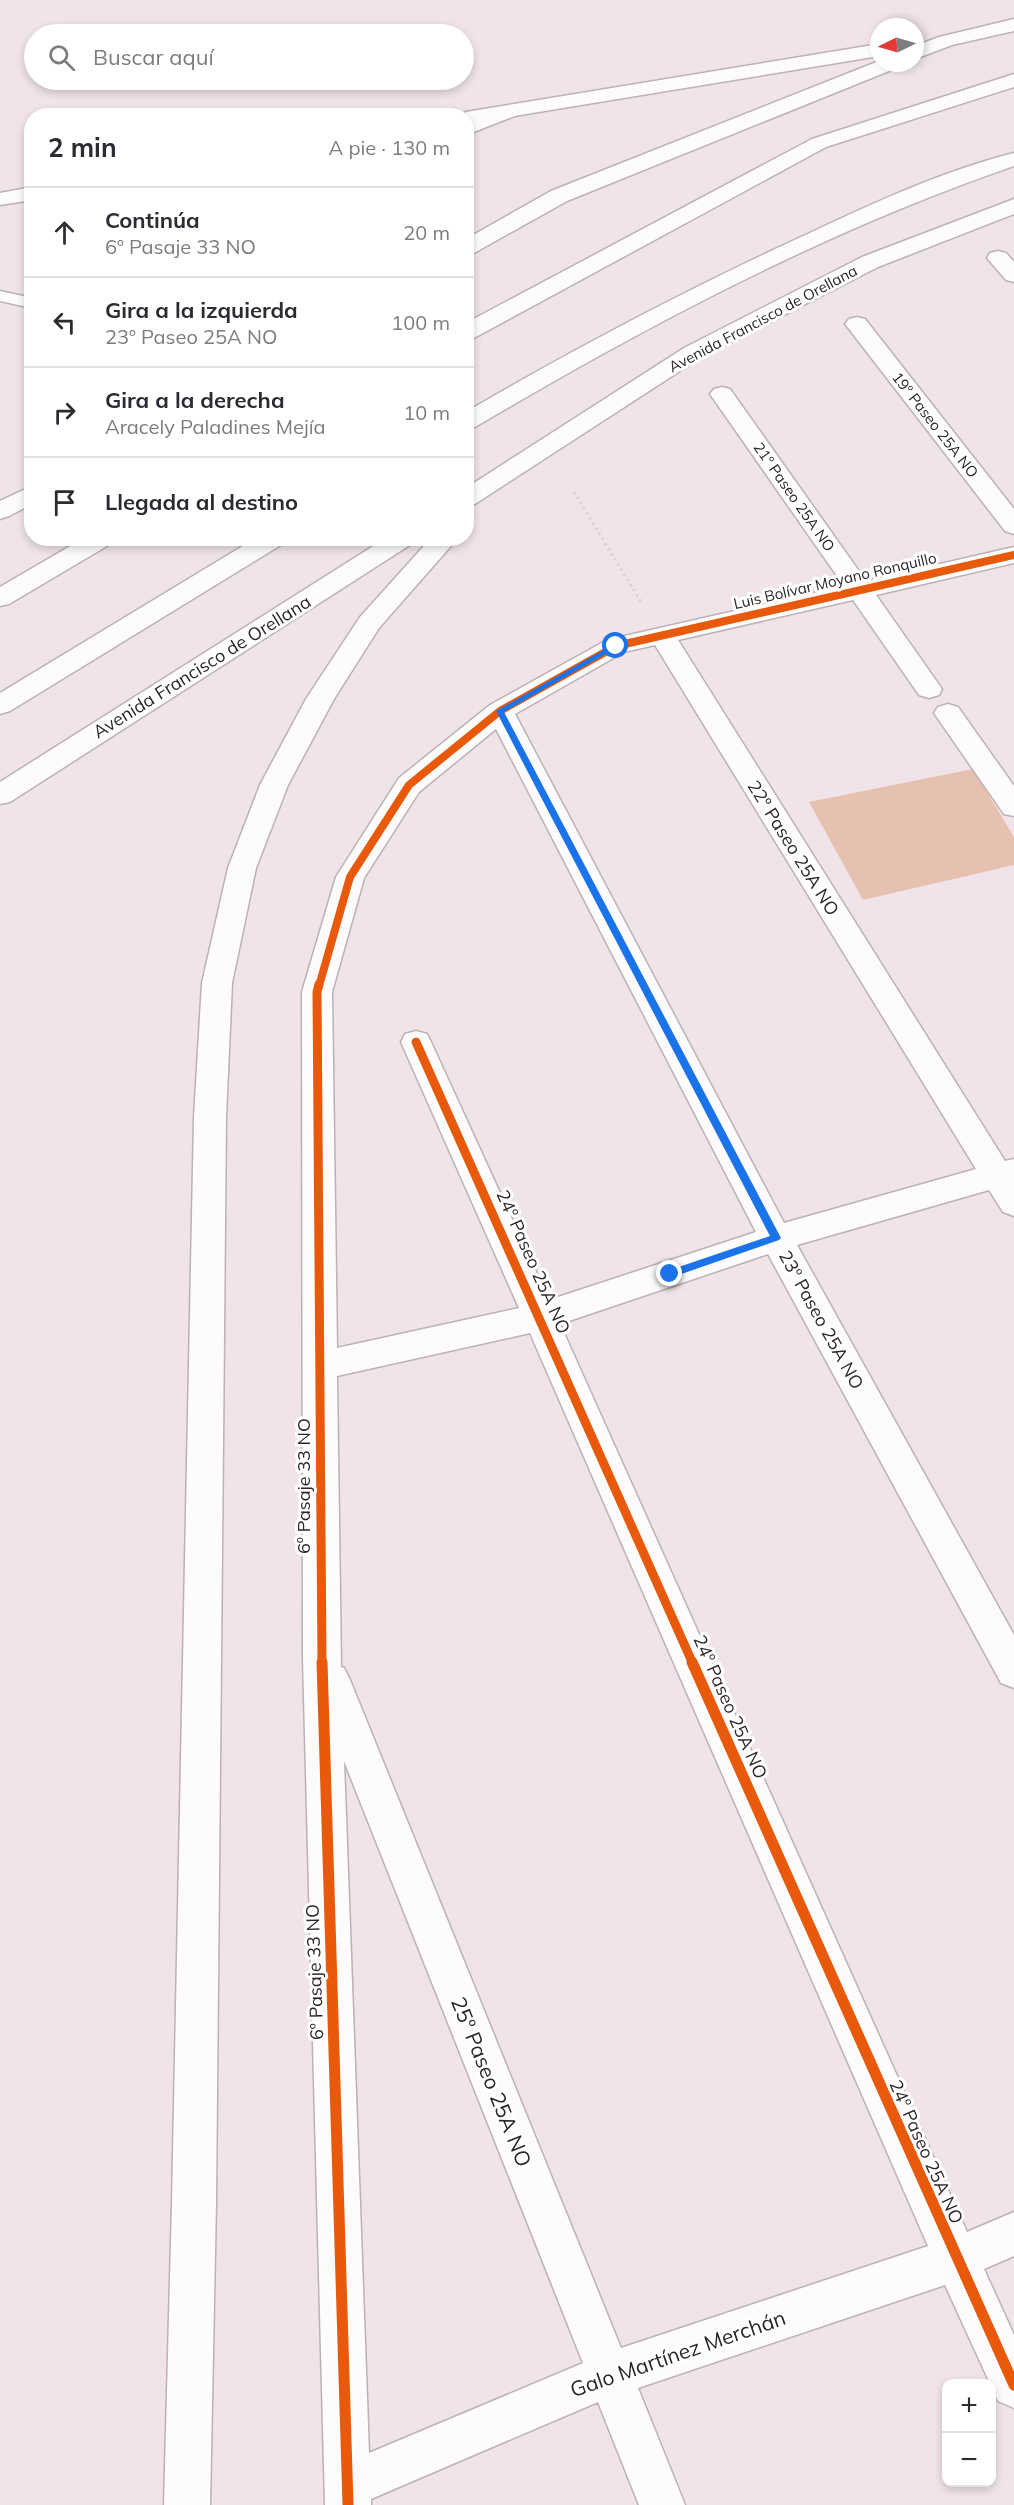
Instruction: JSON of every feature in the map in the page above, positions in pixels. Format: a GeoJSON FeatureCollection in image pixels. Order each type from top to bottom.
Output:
{"type":"FeatureCollection","features":[{"type":"Feature","properties":{"kind":"main road"},"geometry":{"type":"LineString","coordinates":[[924,44],[1014,26]]}},
{"type":"Feature","properties":{"kind":"main road"},"geometry":{"type":"LineString","coordinates":[[924,50],[946,40]]}},
{"type":"Feature","properties":{"kind":"main road"},"geometry":{"type":"LineString","coordinates":[[474,117],[870,51]]}},
{"type":"Feature","properties":{"kind":"main road"},"geometry":{"type":"LineString","coordinates":[[474,244],[559,196],[870,72]]}},
{"type":"Feature","properties":{"kind":"main road"},"geometry":{"type":"LineString","coordinates":[[474,329],[819,143],[1014,80]]}},
{"type":"Feature","properties":{"kind":"main road"},"geometry":{"type":"LineString","coordinates":[[474,417],[540,377],[778,254],[964,175],[1014,159]]}},
{"type":"Feature","properties":{"kind":"main road"},"geometry":{"type":"LineString","coordinates":[[0,199],[24,194]]}},
{"type":"Feature","properties":{"kind":"main road","name":"Avenida Francisco de Orellana"},"geometry":{"type":"LineString","coordinates":[[474,494],[692,353],[870,262],[1014,206]]}},
{"type":"Feature","properties":{"kind":"main road"},"geometry":{"type":"LineString","coordinates":[[998,258],[1014,275]]}},
{"type":"Feature","properties":{"kind":"main road","name":"19º Paseo 25A NO"},"geometry":{"type":"LineString","coordinates":[[857,324],[1014,526]]}},
{"type":"Feature","properties":{"kind":"main road","name":"21º Paseo 25A NO"},"geometry":{"type":"LineString","coordinates":[[722,394],[929,689]]}},
{"type":"Feature","properties":{"kind":"main road"},"geometry":{"type":"LineString","coordinates":[[474,511],[526,461]]}},
{"type":"Feature","properties":{"kind":"main road"},"geometry":{"type":"LineString","coordinates":[[0,511],[24,498]]}},
{"type":"Feature","properties":{"kind":"main road"},"geometry":{"type":"LineString","coordinates":[[0,598],[89,546]]}},
{"type":"Feature","properties":{"kind":"main road"},"geometry":{"type":"LineString","coordinates":[[0,705],[262,546]]}},
{"type":"Feature","properties":{"kind":"main road","name":"Avenida Francisco de Orellana"},"geometry":{"type":"LineString","coordinates":[[0,795],[391,546]]}},
{"type":"Feature","properties":{"kind":"main road"},"geometry":{"type":"LineString","coordinates":[[187,2505],[195,2203],[210,1117],[218,983],[242,868],[274,785],[320,699],[369,623],[438,546]]}},
{"type":"Feature","properties":{"kind":"main road","name":"Luis Bolívar Moyano Ronquillo"},"geometry":{"type":"LineString","coordinates":[[662,636],[1014,555]]}},
{"type":"Feature","properties":{"kind":"main road","name":"6º Pasaje 33 NO"},"geometry":{"type":"LineString","coordinates":[[347,2495],[322,1658],[317,992],[350,877],[409,785],[500,711],[616,646],[662,636]]}},
{"type":"Feature","properties":{"kind":"main road","name":"22º Paseo 25A NO"},"geometry":{"type":"LineString","coordinates":[[662,636],[1005,1173],[1014,1203]]}},
{"type":"Feature","properties":{"kind":"main road","name":"23º Paseo 25A NO"},"geometry":{"type":"LineString","coordinates":[[500,711],[776,1238],[1014,1671]]}},
{"type":"Feature","properties":{"kind":"main road"},"geometry":{"type":"LineString","coordinates":[[948,713],[1014,807]]}},
{"type":"Feature","properties":{"kind":"main road","name":"24º Paseo 25A NO"},"geometry":{"type":"LineString","coordinates":[[416,1042],[1014,2385]]}},
{"type":"Feature","properties":{"kind":"main road"},"geometry":{"type":"LineString","coordinates":[[320,1366],[540,1317],[776,1238],[1005,1173]]}},
{"type":"Feature","properties":{"kind":"main road","name":"25º Paseo 25A NO"},"geometry":{"type":"LineString","coordinates":[[322,1658],[662,2505]]}},
{"type":"Feature","properties":{"kind":"main road","name":"Galo Martínez Merchán"},"geometry":{"type":"LineString","coordinates":[[347,2495],[608,2375],[956,2259],[1014,2234]]}},
{"type":"Feature","properties":{"kind":"lane"},"geometry":{"type":"LineString","coordinates":[[474,128],[520,108]]}},
{"type":"Feature","properties":{"kind":"lane"},"geometry":{"type":"LineString","coordinates":[[0,296],[24,301]]}},
{"type":"Feature","properties":{"kind":"path"},"geometry":{"type":"LineString","coordinates":[[574,492],[662,636]]}},
{"type":"Feature","properties":{"kind":"shaded area"},"geometry":{"type":"Polygon","coordinates":[[[973,769],[1014,837],[1014,865],[863,900],[809,802],[973,769]]]}},
{"type":"Feature","properties":{"kind":"cycle path"},"geometry":{"type":"LineString","coordinates":[[348,2505],[322,1658],[317,992],[350,877],[409,785],[500,711],[616,646],[1014,555]]}},
{"type":"Feature","properties":{"kind":"cycle path"},"geometry":{"type":"LineString","coordinates":[[416,1042],[1014,2385]]}},
{"type":"Feature","properties":{"kind":"route"},"geometry":{"type":"LineString","coordinates":[[616,646],[500,711],[776,1238],[670,1274]]}}]}
